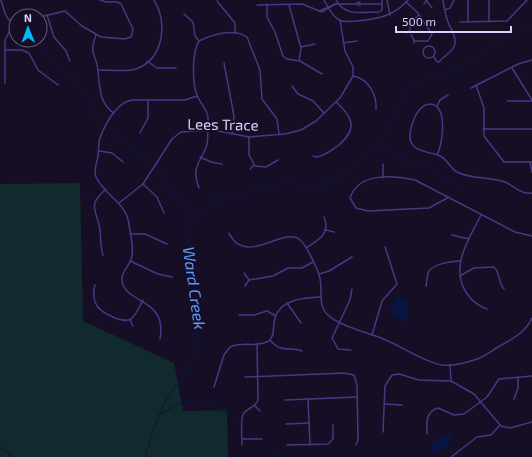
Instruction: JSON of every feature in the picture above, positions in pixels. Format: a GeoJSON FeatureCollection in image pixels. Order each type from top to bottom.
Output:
{"type":"FeatureCollection","features":[{"type":"Feature","properties":{"kind":"street"},"geometry":{"type":"LineString","coordinates":[[1,0],[6,17],[8,18]]}},
{"type":"Feature","properties":{"kind":"street"},"geometry":{"type":"LineString","coordinates":[[48,15],[61,11],[66,12],[96,35],[104,38],[127,39],[131,37],[134,33],[121,4],[117,2],[106,2],[100,0]]}},
{"type":"Feature","properties":{"kind":"street"},"geometry":{"type":"LineString","coordinates":[[98,70],[131,70],[141,66],[157,50],[162,32],[161,18],[154,0]]}},
{"type":"Feature","properties":{"kind":"street"},"geometry":{"type":"LineString","coordinates":[[324,0],[328,8],[340,20],[345,54],[353,67],[353,76],[362,79],[374,93],[376,109]]}},
{"type":"Feature","properties":{"kind":"street"},"geometry":{"type":"LineString","coordinates":[[336,4],[345,11],[381,12],[382,0]]}},
{"type":"Feature","properties":{"kind":"street"},"geometry":{"type":"LineString","coordinates":[[386,0],[390,15]]}},
{"type":"Feature","properties":{"kind":"street"},"geometry":{"type":"LineString","coordinates":[[424,4],[426,0],[432,8]]}},
{"type":"Feature","properties":{"kind":"street"},"geometry":{"type":"LineString","coordinates":[[434,57],[426,57],[424,49],[432,47],[434,50],[434,57],[437,62],[439,62],[443,56],[450,52],[454,44],[454,32],[448,21],[442,0]]}},
{"type":"Feature","properties":{"kind":"street"},"geometry":{"type":"LineString","coordinates":[[444,10],[450,8],[454,0]]}},
{"type":"Feature","properties":{"kind":"street"},"geometry":{"type":"LineString","coordinates":[[468,0],[468,22]]}},
{"type":"Feature","properties":{"kind":"street"},"geometry":{"type":"LineString","coordinates":[[489,0],[489,22]]}},
{"type":"Feature","properties":{"kind":"street"},"geometry":{"type":"LineString","coordinates":[[460,22],[507,21],[527,0]]}},
{"type":"Feature","properties":{"kind":"street"},"geometry":{"type":"LineString","coordinates":[[217,1],[235,23],[235,33]]}},
{"type":"Feature","properties":{"kind":"street"},"geometry":{"type":"LineString","coordinates":[[340,20],[376,19],[390,15],[407,1],[432,34],[428,41],[423,42],[414,42],[411,35]]}},
{"type":"Feature","properties":{"kind":"street"},"geometry":{"type":"LineString","coordinates":[[359,3],[359,12]]}},
{"type":"Feature","properties":{"kind":"street"},"geometry":{"type":"LineString","coordinates":[[267,4],[267,17],[275,32],[282,55],[287,59],[299,60],[322,74]]}},
{"type":"Feature","properties":{"kind":"street"},"geometry":{"type":"LineString","coordinates":[[257,5],[306,4],[319,11],[336,4],[382,4]]}},
{"type":"Feature","properties":{"kind":"street"},"geometry":{"type":"LineString","coordinates":[[289,5],[302,52],[299,60]]}},
{"type":"Feature","properties":{"kind":"street"},"geometry":{"type":"LineString","coordinates":[[184,14],[193,22],[195,34],[199,41]]}},
{"type":"Feature","properties":{"kind":"street"},"geometry":{"type":"LineString","coordinates":[[407,33],[410,30],[410,22],[419,15]]}},
{"type":"Feature","properties":{"kind":"street"},"geometry":{"type":"LineString","coordinates":[[48,18],[54,37],[66,51],[70,62]]}},
{"type":"Feature","properties":{"kind":"street"},"geometry":{"type":"LineString","coordinates":[[5,83],[5,37],[8,33]]}},
{"type":"Feature","properties":{"kind":"street"},"geometry":{"type":"LineString","coordinates":[[199,188],[195,171],[208,141],[206,130],[207,115],[197,96],[194,83],[194,54],[199,41],[218,34],[235,33],[244,35],[249,40],[260,70],[262,99],[277,119],[279,134]]}},
{"type":"Feature","properties":{"kind":"street"},"geometry":{"type":"LineString","coordinates":[[96,35],[92,52],[98,70],[99,90],[106,106],[114,113]]}},
{"type":"Feature","properties":{"kind":"street"},"geometry":{"type":"LineString","coordinates":[[343,43],[357,41]]}},
{"type":"Feature","properties":{"kind":"street"},"geometry":{"type":"LineString","coordinates":[[301,47],[315,44]]}},
{"type":"Feature","properties":{"kind":"street"},"geometry":{"type":"LineString","coordinates":[[5,50],[22,50],[29,53],[37,68],[58,85]]}},
{"type":"Feature","properties":{"kind":"street"},"geometry":{"type":"LineString","coordinates":[[471,88],[532,60]]}},
{"type":"Feature","properties":{"kind":"street"},"geometry":{"type":"LineString","coordinates":[[147,61],[157,68],[176,68]]}},
{"type":"Feature","properties":{"kind":"street"},"geometry":{"type":"LineString","coordinates":[[224,63],[233,111],[234,124],[232,134]]}},
{"type":"Feature","properties":{"kind":"street"},"geometry":{"type":"LineString","coordinates":[[512,68],[532,101]]}},
{"type":"Feature","properties":{"kind":"street","name":"Lees Trace"},"geometry":{"type":"LineString","coordinates":[[119,203],[143,184],[172,139],[178,134],[186,131],[206,130],[249,137],[301,130],[336,102],[353,76]]}},
{"type":"Feature","properties":{"kind":"street"},"geometry":{"type":"LineString","coordinates":[[476,85],[484,108],[483,129],[485,138],[502,160],[507,163],[531,162],[532,172]]}},
{"type":"Feature","properties":{"kind":"street"},"geometry":{"type":"LineString","coordinates":[[292,86],[298,94],[313,101],[324,113]]}},
{"type":"Feature","properties":{"kind":"street"},"geometry":{"type":"LineString","coordinates":[[437,106],[440,100],[448,95]]}},
{"type":"Feature","properties":{"kind":"street"},"geometry":{"type":"LineString","coordinates":[[160,339],[161,328],[151,307],[143,300],[130,293],[123,284],[123,273],[130,261],[132,252],[130,234],[127,217],[119,203],[106,189],[96,174],[101,136],[114,113],[126,101],[186,100],[197,96]]}},
{"type":"Feature","properties":{"kind":"street"},"geometry":{"type":"LineString","coordinates":[[140,133],[148,118],[148,100]]}},
{"type":"Feature","properties":{"kind":"street"},"geometry":{"type":"LineString","coordinates":[[506,101],[532,101]]}},
{"type":"Feature","properties":{"kind":"street"},"geometry":{"type":"LineString","coordinates":[[313,156],[317,158],[328,153],[345,139],[351,131],[350,117],[336,102]]}},
{"type":"Feature","properties":{"kind":"street"},"geometry":{"type":"LineString","coordinates":[[437,155],[441,145],[442,114],[437,106],[431,104],[422,106],[409,135],[411,143],[416,148],[445,159],[456,172],[469,176],[503,182],[524,193],[532,193]]}},
{"type":"Feature","properties":{"kind":"street"},"geometry":{"type":"LineString","coordinates":[[483,129],[532,129]]}},
{"type":"Feature","properties":{"kind":"street"},"geometry":{"type":"LineString","coordinates":[[249,137],[249,155],[254,165],[264,168],[278,160]]}},
{"type":"Feature","properties":{"kind":"street"},"geometry":{"type":"LineString","coordinates":[[99,151],[112,153],[123,162]]}},
{"type":"Feature","properties":{"kind":"street"},"geometry":{"type":"LineString","coordinates":[[200,157],[211,162],[222,164]]}},
{"type":"Feature","properties":{"kind":"street"},"geometry":{"type":"LineString","coordinates":[[383,164],[383,178]]}},
{"type":"Feature","properties":{"kind":"street"},"geometry":{"type":"LineString","coordinates":[[250,170],[254,165]]}},
{"type":"Feature","properties":{"kind":"street"},"geometry":{"type":"LineString","coordinates":[[449,197],[441,200],[433,207],[418,209],[368,210],[360,210],[354,206],[350,198],[356,187],[365,180],[398,177],[416,180],[449,197],[481,215],[515,232],[532,236]]}},
{"type":"Feature","properties":{"kind":"street"},"geometry":{"type":"LineString","coordinates":[[143,184],[157,196],[164,213]]}},
{"type":"Feature","properties":{"kind":"street"},"geometry":{"type":"LineString","coordinates":[[103,255],[99,227],[94,207],[96,199],[106,189]]}},
{"type":"Feature","properties":{"kind":"street"},"geometry":{"type":"LineString","coordinates":[[481,215],[460,261],[460,276],[462,287],[472,300],[477,305],[487,309]]}},
{"type":"Feature","properties":{"kind":"street"},"geometry":{"type":"LineString","coordinates":[[306,248],[321,239],[326,230],[324,217]]}},
{"type":"Feature","properties":{"kind":"street"},"geometry":{"type":"LineString","coordinates":[[326,230],[334,232]]}},
{"type":"Feature","properties":{"kind":"street"},"geometry":{"type":"LineString","coordinates":[[229,233],[235,243],[242,246],[266,244],[292,236],[300,240],[306,248],[319,274],[320,297],[325,312],[339,323],[372,335],[433,362],[450,365],[475,360],[523,332],[532,318]]}},
{"type":"Feature","properties":{"kind":"street"},"geometry":{"type":"LineString","coordinates":[[130,234],[145,234],[167,244]]}},
{"type":"Feature","properties":{"kind":"street"},"geometry":{"type":"LineString","coordinates":[[452,235],[469,239]]}},
{"type":"Feature","properties":{"kind":"street"},"geometry":{"type":"LineString","coordinates":[[372,335],[382,301],[397,284],[385,247]]}},
{"type":"Feature","properties":{"kind":"street"},"geometry":{"type":"LineString","coordinates":[[319,274],[329,271],[352,257]]}},
{"type":"Feature","properties":{"kind":"street"},"geometry":{"type":"LineString","coordinates":[[130,261],[158,274],[172,277]]}},
{"type":"Feature","properties":{"kind":"street"},"geometry":{"type":"LineString","coordinates":[[426,286],[428,274],[432,268],[455,261],[460,261]]}},
{"type":"Feature","properties":{"kind":"street"},"geometry":{"type":"LineString","coordinates":[[245,286],[249,280],[273,276],[288,268],[305,268],[313,262]]}},
{"type":"Feature","properties":{"kind":"street"},"geometry":{"type":"LineString","coordinates":[[460,276],[474,268],[494,266],[497,269],[500,283],[504,289]]}},
{"type":"Feature","properties":{"kind":"street"},"geometry":{"type":"LineString","coordinates":[[244,273],[249,280]]}},
{"type":"Feature","properties":{"kind":"street"},"geometry":{"type":"LineString","coordinates":[[95,285],[94,301],[100,310],[121,320],[130,320]]}},
{"type":"Feature","properties":{"kind":"street"},"geometry":{"type":"LineString","coordinates":[[351,350],[338,349],[333,343],[333,335],[350,300],[352,289]]}},
{"type":"Feature","properties":{"kind":"street"},"geometry":{"type":"LineString","coordinates":[[214,387],[224,355],[230,347],[241,344],[257,345],[270,340],[273,333],[276,316],[287,303],[301,298],[320,297]]}},
{"type":"Feature","properties":{"kind":"street"},"geometry":{"type":"LineString","coordinates":[[130,320],[143,300]]}},
{"type":"Feature","properties":{"kind":"street"},"geometry":{"type":"LineString","coordinates":[[287,303],[301,323]]}},
{"type":"Feature","properties":{"kind":"street"},"geometry":{"type":"LineString","coordinates":[[238,315],[252,315],[267,311],[276,316]]}},
{"type":"Feature","properties":{"kind":"street"},"geometry":{"type":"LineString","coordinates":[[130,320],[133,326]]}},
{"type":"Feature","properties":{"kind":"street"},"geometry":{"type":"LineString","coordinates":[[270,340],[275,346],[284,350],[302,351]]}},
{"type":"Feature","properties":{"kind":"street"},"geometry":{"type":"LineString","coordinates":[[242,445],[242,416],[246,411],[255,406],[258,400],[257,345]]}},
{"type":"Feature","properties":{"kind":"street"},"geometry":{"type":"LineString","coordinates":[[450,365],[452,381]]}},
{"type":"Feature","properties":{"kind":"street"},"geometry":{"type":"LineString","coordinates":[[384,432],[386,382],[395,374],[415,380],[452,381],[470,392],[500,425],[510,428],[532,422]]}},
{"type":"Feature","properties":{"kind":"street"},"geometry":{"type":"LineString","coordinates":[[245,377],[354,375],[356,380],[357,397],[358,440],[356,444]]}},
{"type":"Feature","properties":{"kind":"street"},"geometry":{"type":"LineString","coordinates":[[427,434],[427,417],[432,410],[438,408],[454,415],[461,415],[487,397],[494,384],[499,379],[532,376]]}},
{"type":"Feature","properties":{"kind":"street"},"geometry":{"type":"LineString","coordinates":[[514,399],[518,388],[518,377]]}},
{"type":"Feature","properties":{"kind":"street"},"geometry":{"type":"LineString","coordinates":[[285,400],[357,397]]}},
{"type":"Feature","properties":{"kind":"street"},"geometry":{"type":"LineString","coordinates":[[308,400],[310,445]]}},
{"type":"Feature","properties":{"kind":"street"},"geometry":{"type":"LineString","coordinates":[[385,404],[402,405]]}},
{"type":"Feature","properties":{"kind":"street"},"geometry":{"type":"LineString","coordinates":[[255,406],[260,411]]}},
{"type":"Feature","properties":{"kind":"street"},"geometry":{"type":"LineString","coordinates":[[286,424],[309,423]]}},
{"type":"Feature","properties":{"kind":"street"},"geometry":{"type":"LineString","coordinates":[[287,445],[325,445],[331,443],[333,439],[333,425]]}},
{"type":"Feature","properties":{"kind":"street"},"geometry":{"type":"LineString","coordinates":[[451,457],[477,437],[491,435],[500,425]]}},
{"type":"Feature","properties":{"kind":"street"},"geometry":{"type":"LineString","coordinates":[[242,439],[262,439]]}},
{"type":"Feature","properties":{"kind":"green space"},"geometry":{"type":"Polygon","coordinates":[[[80,183],[83,321],[174,363],[183,411],[227,410],[228,457],[0,457],[0,184],[80,183]]]}},
{"type":"Feature","properties":{"kind":"shaded area"},"geometry":{"type":"Polygon","coordinates":[[[397,296],[408,303],[407,323],[394,317],[390,308],[397,296]]]}},
{"type":"Feature","properties":{"kind":"shaded area"},"geometry":{"type":"Polygon","coordinates":[[[453,431],[446,446],[434,454],[431,444],[433,441],[453,431]]]}},
{"type":"Feature","properties":{"kind":"waterway","name":"Ward Creek"},"geometry":{"type":"LineString","coordinates":[[145,457],[155,426],[165,403],[176,385],[183,380],[183,374],[188,371],[196,350],[197,342],[201,337],[198,326],[201,321],[197,312],[194,266],[185,227],[190,218],[197,216],[211,206],[212,199],[214,198],[221,201],[227,197],[243,194],[261,187],[277,187],[285,181],[291,182],[298,187],[305,188],[325,184],[343,174],[380,144],[403,100],[400,98],[400,94],[425,80],[459,69],[502,39],[532,25]]}},
{"type":"Feature","properties":{"kind":"waterway"},"geometry":{"type":"LineString","coordinates":[[41,48],[52,62],[71,76],[87,94],[93,116],[100,119],[105,125]]}},
{"type":"Feature","properties":{"kind":"waterway"},"geometry":{"type":"LineString","coordinates":[[108,127],[119,138],[144,155],[152,166]]}},
{"type":"Feature","properties":{"kind":"waterway"},"geometry":{"type":"LineString","coordinates":[[380,144],[406,161],[431,168],[440,176],[461,188]]}},
{"type":"Feature","properties":{"kind":"waterway"},"geometry":{"type":"LineString","coordinates":[[156,170],[160,172],[170,192],[185,204],[190,217]]}},
{"type":"Feature","properties":{"kind":"waterway"},"geometry":{"type":"LineString","coordinates":[[161,414],[182,402],[191,400],[205,403],[233,416],[266,447],[285,457]]}},
{"type":"Feature","properties":{"kind":"waterway"},"geometry":{"type":"LineString","coordinates":[[0,447],[13,457]]}}]}
